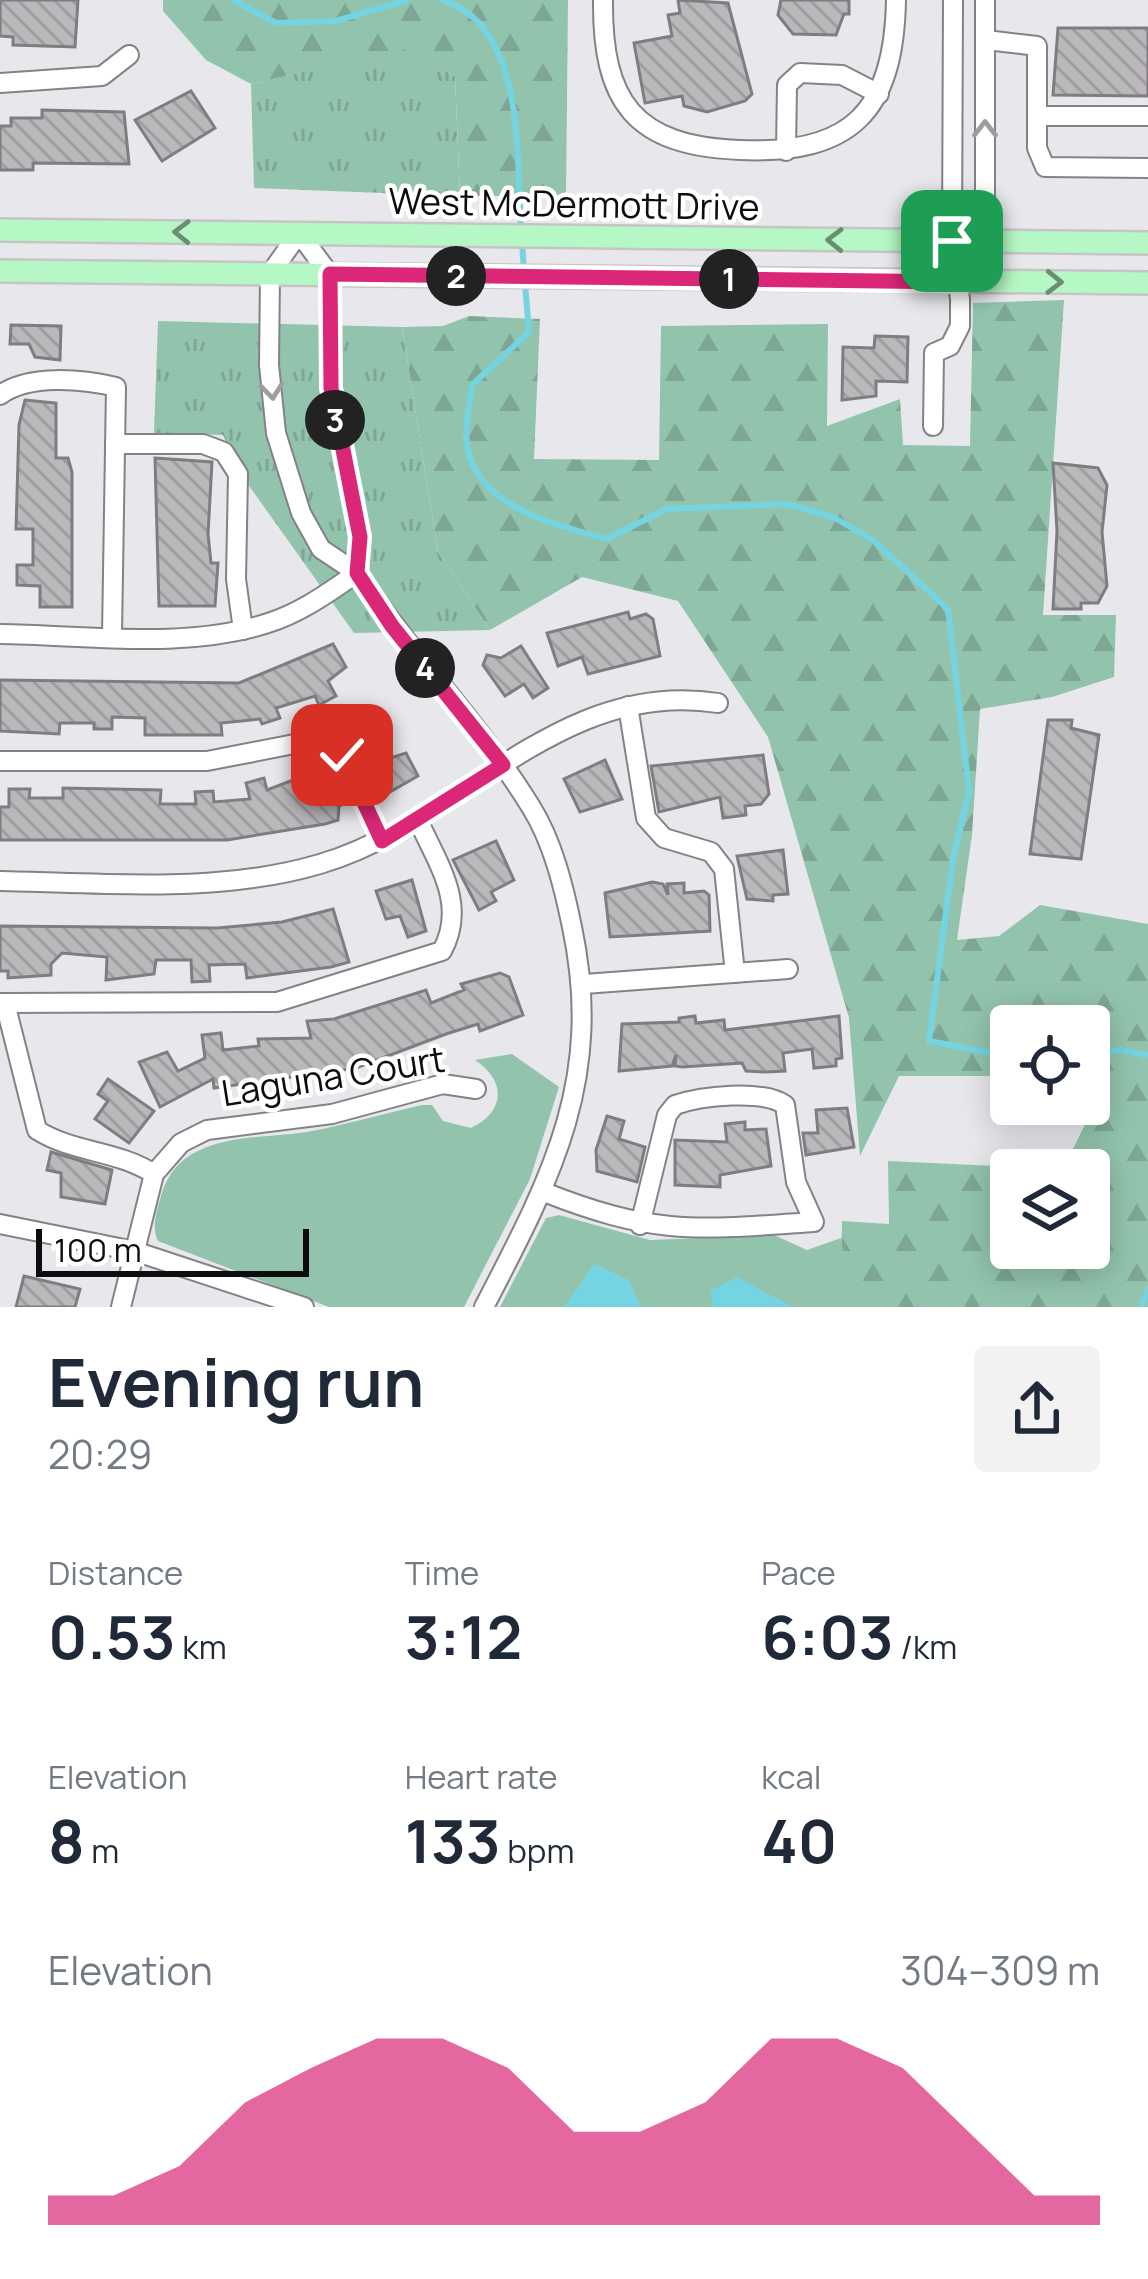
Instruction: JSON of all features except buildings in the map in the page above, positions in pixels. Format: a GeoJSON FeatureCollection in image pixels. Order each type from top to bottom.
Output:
{"type":"FeatureCollection","features":[{"type":"Feature","properties":{"kind":"main road","name":"West McDermott Drive"},"geometry":{"type":"LineString","coordinates":[[0,230],[1148,243]]}},
{"type":"Feature","properties":{"kind":"main road","name":"West McDermott Drive"},"geometry":{"type":"LineString","coordinates":[[0,271],[1148,284]]}},
{"type":"Feature","properties":{"kind":"street"},"geometry":{"type":"LineString","coordinates":[[603,0],[608,75],[643,125],[676,144],[786,151],[824,144],[850,128],[879,94],[895,45],[896,0]]}},
{"type":"Feature","properties":{"kind":"street"},"geometry":{"type":"LineString","coordinates":[[933,425],[934,352],[956,337],[960,282],[952,241],[953,0]]}},
{"type":"Feature","properties":{"kind":"street"},"geometry":{"type":"LineString","coordinates":[[960,282],[985,241],[986,0]]}},
{"type":"Feature","properties":{"kind":"street"},"geometry":{"type":"LineString","coordinates":[[986,40],[1037,46],[1038,161],[1045,167],[1148,168]]}},
{"type":"Feature","properties":{"kind":"street"},"geometry":{"type":"LineString","coordinates":[[0,83],[102,76],[129,55]]}},
{"type":"Feature","properties":{"kind":"street"},"geometry":{"type":"LineString","coordinates":[[786,151],[787,85],[800,73],[842,75],[879,94]]}},
{"type":"Feature","properties":{"kind":"street"},"geometry":{"type":"LineString","coordinates":[[1038,116],[1148,116]]}},
{"type":"Feature","properties":{"kind":"street"},"geometry":{"type":"LineString","coordinates":[[357,573],[360,537],[331,388],[330,274],[299,233],[270,274],[269,365],[276,434],[301,513],[321,549],[357,573],[535,812],[565,890],[584,984],[585,1034],[578,1086],[544,1192],[484,1307]]}},
{"type":"Feature","properties":{"kind":"street"},"geometry":{"type":"LineString","coordinates":[[0,394],[12,386],[43,381],[116,387],[112,635]]}},
{"type":"Feature","properties":{"kind":"street"},"geometry":{"type":"LineString","coordinates":[[115,444],[203,444],[224,452],[238,475],[236,579],[243,630]]}},
{"type":"Feature","properties":{"kind":"street"},"geometry":{"type":"LineString","coordinates":[[0,634],[197,637],[243,630],[296,612],[357,573]]}},
{"type":"Feature","properties":{"kind":"street"},"geometry":{"type":"LineString","coordinates":[[0,881],[254,879],[382,841],[419,822],[562,727],[674,696],[718,703]]}},
{"type":"Feature","properties":{"kind":"street"},"geometry":{"type":"LineString","coordinates":[[628,706],[646,818],[664,838],[711,852],[724,869],[735,973]]}},
{"type":"Feature","properties":{"kind":"street"},"geometry":{"type":"LineString","coordinates":[[0,761],[207,761],[315,740],[342,755],[382,841]]}},
{"type":"Feature","properties":{"kind":"street"},"geometry":{"type":"LineString","coordinates":[[121,1307],[154,1174],[121,1156],[55,1141],[38,1130],[2,1004],[277,1002],[442,951],[454,928],[456,906],[419,822]]}},
{"type":"Feature","properties":{"kind":"street"},"geometry":{"type":"LineString","coordinates":[[584,984],[788,969]]}},
{"type":"Feature","properties":{"kind":"street","name":"Laguna Court"},"geometry":{"type":"LineString","coordinates":[[154,1174],[182,1143],[207,1130],[332,1114],[443,1084],[476,1089]]}},
{"type":"Feature","properties":{"kind":"street"},"geometry":{"type":"LineString","coordinates":[[544,1192],[640,1225],[693,1231],[814,1222],[796,1182],[785,1105],[778,1099],[686,1101],[667,1115],[640,1225]]}},
{"type":"Feature","properties":{"kind":"street"},"geometry":{"type":"LineString","coordinates":[[0,1224],[134,1251],[304,1307]]}},
{"type":"Feature","properties":{"kind":"green space"},"geometry":{"type":"Polygon","coordinates":[[[163,0],[568,0],[566,196],[460,196],[455,76],[403,49],[251,84],[206,60],[163,11],[163,0]]]}},
{"type":"Feature","properties":{"kind":"green space"},"geometry":{"type":"Polygon","coordinates":[[[403,48],[455,76],[460,196],[254,188],[251,84],[403,48]]]}},
{"type":"Feature","properties":{"kind":"green space"},"geometry":{"type":"Polygon","coordinates":[[[1064,300],[1043,615],[1116,615],[1114,677],[1052,697],[980,709],[972,835],[957,940],[999,936],[1040,905],[1148,924],[1148,1307],[840,1307],[842,1221],[889,1224],[888,1161],[990,1166],[990,1269],[1110,1269],[1110,1149],[1073,1149],[1085,1125],[1110,1125],[1110,1005],[990,1005],[990,1076],[899,1076],[860,1156],[849,1018],[768,737],[678,601],[582,577],[490,630],[438,552],[402,327],[443,326],[469,316],[540,319],[534,459],[659,460],[661,326],[828,324],[827,426],[900,399],[903,445],[970,446],[973,303],[1064,300]]]}},
{"type":"Feature","properties":{"kind":"green space"},"geometry":{"type":"Polygon","coordinates":[[[158,321],[402,327],[438,552],[490,630],[354,633],[242,476],[223,435],[154,433],[158,321]]]}},
{"type":"Feature","properties":{"kind":"green space"},"geometry":{"type":"Polygon","coordinates":[[[512,1054],[559,1087],[530,1179],[464,1307],[329,1307],[158,1241],[156,1213],[171,1174],[203,1149],[246,1138],[312,1131],[422,1105],[432,1105],[443,1121],[471,1128],[491,1113],[498,1096],[492,1077],[475,1060],[512,1054]]]}},
{"type":"Feature","properties":{"kind":"green space"},"geometry":{"type":"Polygon","coordinates":[[[559,1215],[650,1240],[774,1235],[807,1250],[841,1238],[851,1307],[500,1307],[546,1218],[559,1215]]]}},
{"type":"Feature","properties":{"kind":"water"},"geometry":{"type":"Polygon","coordinates":[[[594,1264],[629,1280],[641,1307],[564,1307],[594,1264]]]}},
{"type":"Feature","properties":{"kind":"water"},"geometry":{"type":"Polygon","coordinates":[[[737,1277],[793,1307],[713,1307],[710,1291],[737,1277]]]}},
{"type":"Feature","properties":{"kind":"waterway"},"geometry":{"type":"LineString","coordinates":[[233,0],[276,23],[336,21],[407,0]]}},
{"type":"Feature","properties":{"kind":"waterway"},"geometry":{"type":"LineString","coordinates":[[442,0],[470,14],[490,36],[503,65],[516,132],[521,229]]}},
{"type":"Feature","properties":{"kind":"waterway"},"geometry":{"type":"LineString","coordinates":[[522,242],[524,271]]}},
{"type":"Feature","properties":{"kind":"waterway"},"geometry":{"type":"LineString","coordinates":[[525,284],[529,332],[472,385],[467,427],[468,451],[476,471],[505,501],[545,520],[607,539],[666,509],[787,504],[833,517],[873,540],[948,609],[969,791],[953,859],[929,1041],[990,1053]]}},
{"type":"Feature","properties":{"kind":"waterway"},"geometry":{"type":"LineString","coordinates":[[1110,1051],[1148,1055]]}},
{"type":"Feature","properties":{"kind":"waterway"},"geometry":{"type":"LineString","coordinates":[[1141,1307],[1148,1289]]}},
{"type":"Feature","properties":{"kind":"route"},"geometry":{"type":"LineString","coordinates":[[342,755],[382,841],[503,765],[392,626],[357,573],[360,537],[331,388],[330,274],[960,282],[952,241]]}}]}
